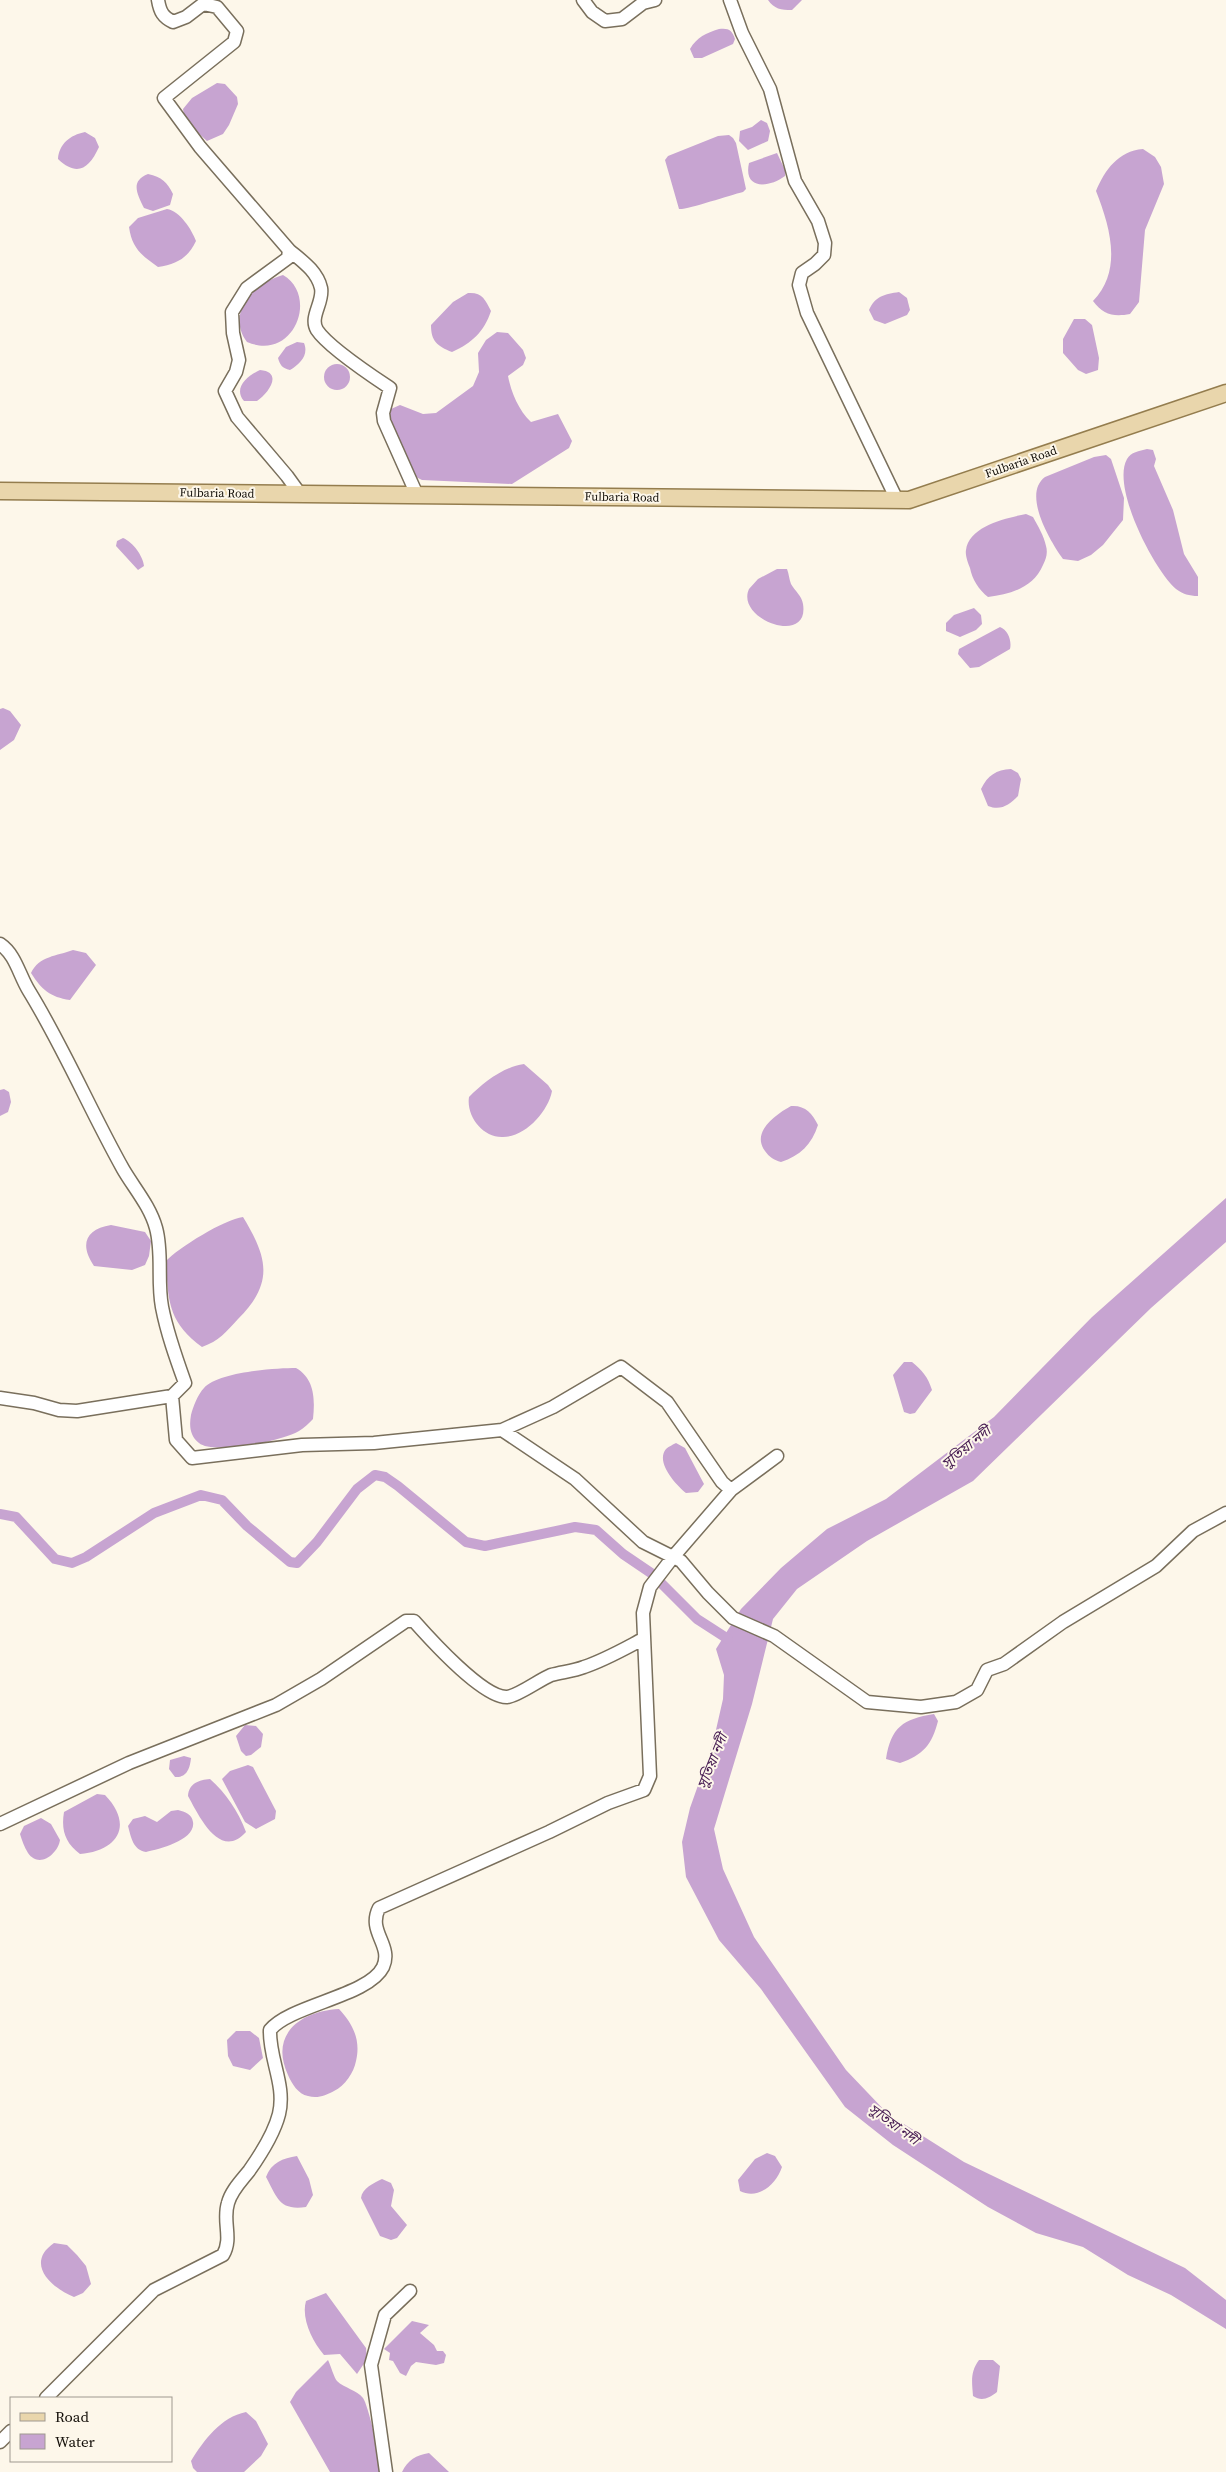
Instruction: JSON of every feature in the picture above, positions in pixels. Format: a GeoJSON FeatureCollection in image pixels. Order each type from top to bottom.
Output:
{"type":"FeatureCollection","features":[{"type":"Feature","properties":{"kind":"main road","name":"Fulbaria Road"},"geometry":{"type":"LineString","coordinates":[[0,491],[909,500],[1226,393]]}},
{"type":"Feature","properties":{"kind":"street"},"geometry":{"type":"LineString","coordinates":[[158,0],[164,18],[173,22],[186,18],[203,4],[216,7],[237,31],[234,42],[164,98],[200,147],[289,250],[312,269],[322,289],[315,319],[317,330],[340,352],[390,388],[383,413],[384,421],[417,495]]}},
{"type":"Feature","properties":{"kind":"street"},"geometry":{"type":"LineString","coordinates":[[583,0],[592,12],[605,21],[622,19],[643,3],[655,0]]}},
{"type":"Feature","properties":{"kind":"street"},"geometry":{"type":"LineString","coordinates":[[730,0],[742,33],[770,89],[795,181],[818,221],[825,243],[824,255],[802,273],[800,279],[799,285],[807,313],[897,500]]}},
{"type":"Feature","properties":{"kind":"street"},"geometry":{"type":"LineString","coordinates":[[289,250],[288,258],[247,288],[232,312],[233,333],[239,360],[236,372],[225,391],[237,417],[300,494]]}},
{"type":"Feature","properties":{"kind":"street"},"geometry":{"type":"LineString","coordinates":[[0,944],[10,951],[24,983],[48,1023],[123,1169],[147,1207],[156,1227],[160,1254],[158,1265],[162,1307],[185,1383],[172,1396],[77,1411],[59,1410],[34,1403],[0,1398]]}},
{"type":"Feature","properties":{"kind":"street"},"geometry":{"type":"LineString","coordinates":[[172,1396],[176,1440],[192,1458],[302,1444],[374,1443],[502,1430],[553,1407],[621,1367],[667,1402],[722,1482],[731,1490]]}},
{"type":"Feature","properties":{"kind":"street"},"geometry":{"type":"LineString","coordinates":[[502,1430],[575,1479],[642,1542],[681,1561],[708,1593],[733,1618],[774,1636],[867,1702],[921,1707],[956,1702],[977,1690],[987,1670],[1004,1664],[1063,1622],[1156,1566],[1193,1531],[1226,1513]]}},
{"type":"Feature","properties":{"kind":"street"},"geometry":{"type":"LineString","coordinates":[[47,2397],[154,2290],[223,2255],[228,2246],[225,2214],[228,2202],[232,2192],[265,2147],[279,2114],[280,2082],[273,2056],[270,2030],[273,2026],[298,2013],[346,1993],[373,1979],[383,1968],[385,1950],[374,1924],[379,1908],[549,1832],[608,1803],[644,1790],[650,1776],[643,1613],[650,1587],[666,1563],[731,1490],[777,1456]]}},
{"type":"Feature","properties":{"kind":"street"},"geometry":{"type":"LineString","coordinates":[[0,1824],[129,1763],[276,1705],[321,1679],[406,1620],[414,1621],[479,1686],[505,1697],[515,1695],[531,1684],[554,1674],[564,1674],[595,1663],[643,1639]]}},
{"type":"Feature","properties":{"kind":"street"},"geometry":{"type":"LineString","coordinates":[[386,2472],[370,2365],[385,2315],[410,2291]]}},
{"type":"Feature","properties":{"kind":"street"},"geometry":{"type":"LineString","coordinates":[[0,2442],[10,2432]]}},
{"type":"Feature","properties":{"kind":"water"},"geometry":{"type":"Polygon","coordinates":[[[768,0],[802,0],[792,10],[784,10],[773,5],[768,0]]]}},
{"type":"Feature","properties":{"kind":"water"},"geometry":{"type":"Polygon","coordinates":[[[719,29],[728,29],[733,34],[735,39],[733,44],[702,58],[694,58],[690,49],[696,41],[706,34],[719,29]]]}},
{"type":"Feature","properties":{"kind":"water"},"geometry":{"type":"Polygon","coordinates":[[[217,83],[225,84],[237,97],[238,104],[223,134],[207,141],[185,121],[183,109],[192,98],[217,83]]]}},
{"type":"Feature","properties":{"kind":"water"},"geometry":{"type":"Polygon","coordinates":[[[761,120],[767,123],[770,131],[768,141],[748,150],[739,141],[740,131],[752,127],[761,120]]]}},
{"type":"Feature","properties":{"kind":"water"},"geometry":{"type":"Polygon","coordinates":[[[85,132],[95,138],[99,147],[87,165],[77,169],[71,168],[58,159],[59,154],[66,141],[75,135],[85,132]]]}},
{"type":"Feature","properties":{"kind":"water"},"geometry":{"type":"Polygon","coordinates":[[[729,135],[736,143],[746,189],[743,192],[679,209],[665,160],[668,156],[718,136],[729,135]]]}},
{"type":"Feature","properties":{"kind":"water"},"geometry":{"type":"Polygon","coordinates":[[[1143,149],[1155,157],[1161,167],[1164,184],[1145,230],[1139,302],[1130,314],[1114,315],[1105,312],[1093,301],[1102,289],[1108,276],[1111,262],[1109,233],[1096,191],[1108,169],[1114,163],[1126,153],[1143,149]]]}},
{"type":"Feature","properties":{"kind":"water"},"geometry":{"type":"Polygon","coordinates":[[[777,153],[785,170],[785,176],[772,183],[759,184],[754,182],[748,172],[749,163],[777,153]]]}},
{"type":"Feature","properties":{"kind":"water"},"geometry":{"type":"Polygon","coordinates":[[[148,174],[160,178],[169,186],[173,194],[170,205],[153,211],[144,208],[137,193],[137,184],[142,177],[148,174]]]}},
{"type":"Feature","properties":{"kind":"water"},"geometry":{"type":"Polygon","coordinates":[[[167,209],[172,210],[181,217],[196,241],[189,252],[181,259],[158,267],[147,259],[135,246],[129,227],[138,218],[167,209]]]}},
{"type":"Feature","properties":{"kind":"water"},"geometry":{"type":"Polygon","coordinates":[[[283,275],[294,285],[299,297],[300,311],[296,324],[289,335],[278,343],[264,346],[247,342],[241,331],[239,320],[246,300],[262,285],[283,275]]]}},
{"type":"Feature","properties":{"kind":"water"},"geometry":{"type":"Polygon","coordinates":[[[899,292],[907,298],[910,310],[907,315],[885,324],[874,320],[869,310],[871,305],[885,295],[899,292]]]}},
{"type":"Feature","properties":{"kind":"water"},"geometry":{"type":"Polygon","coordinates":[[[468,293],[483,297],[491,311],[481,331],[466,345],[452,352],[442,348],[436,342],[432,335],[431,325],[453,302],[468,293]]]}},
{"type":"Feature","properties":{"kind":"water"},"geometry":{"type":"Polygon","coordinates":[[[1074,319],[1085,319],[1092,325],[1099,358],[1098,370],[1086,374],[1078,370],[1063,353],[1063,339],[1074,319]]]}},
{"type":"Feature","properties":{"kind":"water"},"geometry":{"type":"Polygon","coordinates":[[[497,332],[508,333],[523,350],[526,358],[523,365],[508,376],[513,395],[519,407],[531,422],[558,414],[572,441],[569,448],[512,484],[422,480],[416,477],[387,416],[391,409],[400,405],[423,414],[436,413],[473,386],[479,372],[478,353],[486,340],[497,332]]]}},
{"type":"Feature","properties":{"kind":"water"},"geometry":{"type":"Polygon","coordinates":[[[297,342],[304,343],[303,359],[290,370],[282,366],[278,358],[286,347],[297,342]]]}},
{"type":"Feature","properties":{"kind":"water"},"geometry":{"type":"Polygon","coordinates":[[[337,364],[346,368],[350,377],[346,386],[337,390],[328,386],[324,377],[328,368],[337,364]]]}},
{"type":"Feature","properties":{"kind":"water"},"geometry":{"type":"Polygon","coordinates":[[[260,370],[271,375],[272,384],[257,401],[244,401],[240,392],[243,383],[260,370]]]}},
{"type":"Feature","properties":{"kind":"water"},"geometry":{"type":"Polygon","coordinates":[[[1147,449],[1153,450],[1156,459],[1154,466],[1173,510],[1184,554],[1198,577],[1198,596],[1181,592],[1167,579],[1147,547],[1130,507],[1125,488],[1124,472],[1127,459],[1133,453],[1147,449]]]}},
{"type":"Feature","properties":{"kind":"water"},"geometry":{"type":"Polygon","coordinates":[[[1106,455],[1111,459],[1124,498],[1123,520],[1103,545],[1091,555],[1078,561],[1063,559],[1051,541],[1040,518],[1036,494],[1039,485],[1045,477],[1094,457],[1106,455]]]}},
{"type":"Feature","properties":{"kind":"water"},"geometry":{"type":"Polygon","coordinates":[[[1026,514],[1033,517],[1044,539],[1047,551],[1044,563],[1039,573],[1027,584],[1013,592],[988,597],[979,588],[972,576],[966,554],[969,542],[981,529],[990,524],[1026,514]]]}},
{"type":"Feature","properties":{"kind":"water"},"geometry":{"type":"Polygon","coordinates":[[[123,538],[134,546],[142,558],[144,566],[138,570],[116,546],[117,541],[123,538]]]}},
{"type":"Feature","properties":{"kind":"water"},"geometry":{"type":"Polygon","coordinates":[[[777,569],[787,569],[791,584],[802,601],[802,617],[796,624],[785,626],[773,624],[753,610],[748,600],[749,589],[758,579],[777,569]]]}},
{"type":"Feature","properties":{"kind":"water"},"geometry":{"type":"Polygon","coordinates":[[[974,608],[981,615],[982,624],[976,630],[960,637],[946,631],[946,623],[954,615],[974,608]]]}},
{"type":"Feature","properties":{"kind":"water"},"geometry":{"type":"Polygon","coordinates":[[[1000,627],[1009,636],[1010,649],[979,667],[970,668],[958,654],[959,649],[1000,627]]]}},
{"type":"Feature","properties":{"kind":"water"},"geometry":{"type":"Polygon","coordinates":[[[3,708],[10,711],[21,725],[14,740],[0,750],[0,709],[3,708]]]}},
{"type":"Feature","properties":{"kind":"water"},"geometry":{"type":"Polygon","coordinates":[[[1011,769],[1018,773],[1021,779],[1018,796],[1001,807],[988,806],[981,789],[984,784],[993,774],[1011,769]]]}},
{"type":"Feature","properties":{"kind":"water"},"geometry":{"type":"Polygon","coordinates":[[[73,950],[86,953],[96,965],[70,1000],[47,992],[31,973],[34,967],[44,960],[73,950]]]}},
{"type":"Feature","properties":{"kind":"water"},"geometry":{"type":"Polygon","coordinates":[[[524,1064],[548,1085],[552,1091],[546,1107],[534,1122],[519,1133],[503,1137],[489,1134],[473,1118],[470,1111],[469,1097],[494,1076],[509,1068],[524,1064]]]}},
{"type":"Feature","properties":{"kind":"water"},"geometry":{"type":"Polygon","coordinates":[[[4,1089],[9,1092],[11,1102],[8,1112],[0,1116],[0,1090],[4,1089]]]}},
{"type":"Feature","properties":{"kind":"water"},"geometry":{"type":"Polygon","coordinates":[[[791,1106],[804,1108],[818,1125],[809,1143],[799,1153],[781,1162],[772,1158],[767,1153],[761,1144],[761,1137],[772,1119],[791,1106]]]}},
{"type":"Feature","properties":{"kind":"water","name":"সুতিয়া নদী"},"geometry":{"type":"Polygon","coordinates":[[[1226,1198],[1226,1242],[1151,1308],[973,1481],[867,1541],[797,1589],[773,1619],[752,1704],[714,1829],[723,1869],[754,1937],[846,2070],[888,2114],[964,2162],[1185,2268],[1226,2300],[1226,2329],[1171,2295],[1128,2275],[1083,2247],[1036,2233],[988,2207],[893,2145],[845,2107],[761,1989],[719,1940],[686,1877],[682,1842],[690,1808],[713,1743],[723,1699],[724,1675],[716,1649],[741,1609],[781,1568],[827,1529],[886,1499],[994,1417],[1092,1317],[1226,1198]]]}},
{"type":"Feature","properties":{"kind":"water"},"geometry":{"type":"Polygon","coordinates":[[[243,1217],[258,1245],[262,1258],[262,1282],[250,1306],[234,1324],[218,1339],[202,1347],[182,1329],[172,1310],[169,1299],[166,1261],[202,1235],[225,1223],[243,1217]]]}},
{"type":"Feature","properties":{"kind":"water"},"geometry":{"type":"Polygon","coordinates":[[[111,1225],[145,1232],[151,1241],[149,1256],[145,1265],[132,1270],[94,1266],[87,1251],[86,1244],[88,1239],[96,1230],[111,1225]]]}},
{"type":"Feature","properties":{"kind":"water"},"geometry":{"type":"Polygon","coordinates":[[[904,1362],[912,1362],[919,1368],[927,1378],[932,1390],[915,1413],[910,1414],[904,1412],[893,1375],[904,1362]]]}},
{"type":"Feature","properties":{"kind":"water"},"geometry":{"type":"Polygon","coordinates":[[[296,1368],[307,1378],[314,1397],[313,1419],[301,1430],[279,1439],[218,1448],[199,1443],[192,1434],[190,1419],[196,1401],[204,1388],[211,1383],[221,1378],[247,1372],[296,1368]]]}},
{"type":"Feature","properties":{"kind":"water"},"geometry":{"type":"Polygon","coordinates":[[[676,1443],[685,1448],[704,1484],[698,1492],[686,1493],[672,1479],[665,1467],[663,1454],[666,1449],[676,1443]]]}},
{"type":"Feature","properties":{"kind":"water"},"geometry":{"type":"Polygon","coordinates":[[[934,1714],[938,1721],[936,1729],[933,1737],[921,1753],[900,1763],[886,1759],[891,1739],[900,1726],[914,1719],[934,1714]]]}},
{"type":"Feature","properties":{"kind":"water"},"geometry":{"type":"Polygon","coordinates":[[[245,1725],[256,1726],[263,1734],[261,1747],[251,1755],[246,1756],[241,1751],[236,1736],[245,1725]]]}},
{"type":"Feature","properties":{"kind":"water"},"geometry":{"type":"Polygon","coordinates":[[[184,1756],[191,1758],[189,1769],[182,1776],[175,1777],[169,1769],[170,1760],[184,1756]]]}},
{"type":"Feature","properties":{"kind":"water"},"geometry":{"type":"Polygon","coordinates":[[[248,1765],[253,1767],[276,1811],[275,1819],[256,1829],[245,1822],[222,1779],[230,1771],[248,1765]]]}},
{"type":"Feature","properties":{"kind":"water"},"geometry":{"type":"Polygon","coordinates":[[[210,1779],[226,1796],[243,1824],[246,1832],[236,1840],[219,1839],[211,1832],[204,1824],[188,1796],[192,1785],[202,1780],[210,1779]]]}},
{"type":"Feature","properties":{"kind":"water"},"geometry":{"type":"Polygon","coordinates":[[[97,1794],[105,1795],[114,1806],[119,1816],[120,1826],[118,1835],[104,1848],[80,1854],[65,1836],[63,1825],[64,1812],[97,1794]]]}},
{"type":"Feature","properties":{"kind":"water"},"geometry":{"type":"Polygon","coordinates":[[[178,1810],[188,1814],[192,1819],[192,1828],[189,1834],[176,1843],[160,1849],[146,1852],[135,1846],[128,1826],[133,1819],[145,1816],[157,1822],[171,1811],[178,1810]]]}},
{"type":"Feature","properties":{"kind":"water"},"geometry":{"type":"Polygon","coordinates":[[[41,1818],[51,1824],[60,1840],[59,1845],[52,1854],[42,1860],[37,1860],[28,1853],[20,1834],[24,1826],[41,1818]]]}},
{"type":"Feature","properties":{"kind":"water"},"geometry":{"type":"Polygon","coordinates":[[[339,2009],[348,2020],[357,2039],[356,2061],[353,2070],[338,2089],[319,2097],[304,2095],[291,2082],[283,2060],[283,2048],[286,2037],[292,2027],[312,2014],[339,2009]]]}},
{"type":"Feature","properties":{"kind":"water"},"geometry":{"type":"Polygon","coordinates":[[[236,2031],[250,2031],[259,2038],[263,2058],[250,2070],[233,2066],[228,2056],[227,2040],[236,2031]]]}},
{"type":"Feature","properties":{"kind":"water"},"geometry":{"type":"Polygon","coordinates":[[[767,2153],[775,2156],[782,2167],[775,2180],[760,2192],[753,2194],[740,2191],[738,2180],[755,2159],[767,2153]]]}},
{"type":"Feature","properties":{"kind":"water"},"geometry":{"type":"Polygon","coordinates":[[[297,2156],[309,2179],[313,2195],[306,2207],[297,2208],[284,2205],[280,2201],[266,2177],[271,2168],[278,2162],[297,2156]]]}},
{"type":"Feature","properties":{"kind":"water"},"geometry":{"type":"Polygon","coordinates":[[[382,2179],[391,2183],[394,2190],[391,2206],[407,2225],[397,2238],[391,2240],[380,2236],[361,2198],[366,2189],[382,2179]]]}},
{"type":"Feature","properties":{"kind":"water"},"geometry":{"type":"Polygon","coordinates":[[[54,2243],[67,2245],[86,2266],[91,2284],[83,2293],[74,2297],[65,2293],[49,2281],[44,2274],[41,2266],[42,2258],[54,2243]]]}},
{"type":"Feature","properties":{"kind":"water"},"geometry":{"type":"Polygon","coordinates":[[[326,2293],[366,2348],[367,2359],[357,2374],[340,2354],[324,2355],[315,2343],[306,2322],[306,2301],[326,2293]]]}},
{"type":"Feature","properties":{"kind":"water"},"geometry":{"type":"Polygon","coordinates":[[[412,2321],[429,2325],[420,2333],[434,2345],[437,2351],[443,2351],[446,2355],[444,2363],[436,2365],[416,2362],[411,2366],[406,2376],[400,2373],[393,2361],[389,2360],[390,2353],[384,2349],[412,2321]]]}},
{"type":"Feature","properties":{"kind":"water"},"geometry":{"type":"Polygon","coordinates":[[[328,2360],[337,2381],[363,2398],[374,2434],[381,2472],[330,2472],[290,2402],[296,2392],[328,2360]]]}},
{"type":"Feature","properties":{"kind":"water"},"geometry":{"type":"Polygon","coordinates":[[[979,2360],[993,2360],[1000,2366],[997,2392],[982,2399],[973,2396],[973,2373],[979,2360]]]}},
{"type":"Feature","properties":{"kind":"water"},"geometry":{"type":"Polygon","coordinates":[[[246,2412],[256,2421],[268,2444],[261,2456],[244,2472],[197,2472],[193,2468],[191,2461],[214,2430],[229,2419],[246,2412]]]}},
{"type":"Feature","properties":{"kind":"water"},"geometry":{"type":"Polygon","coordinates":[[[429,2453],[449,2472],[402,2472],[413,2459],[429,2453]]]}},
{"type":"Feature","properties":{"kind":"waterway"},"geometry":{"type":"LineString","coordinates":[[0,1514],[16,1517],[55,1559],[72,1563],[86,1557],[154,1513],[201,1495],[222,1500],[247,1526],[290,1562],[297,1563],[317,1542],[357,1489],[375,1475],[385,1477],[398,1486],[466,1542],[485,1546],[575,1527],[596,1530],[623,1554],[651,1573],[697,1619],[728,1639]]}}]}
